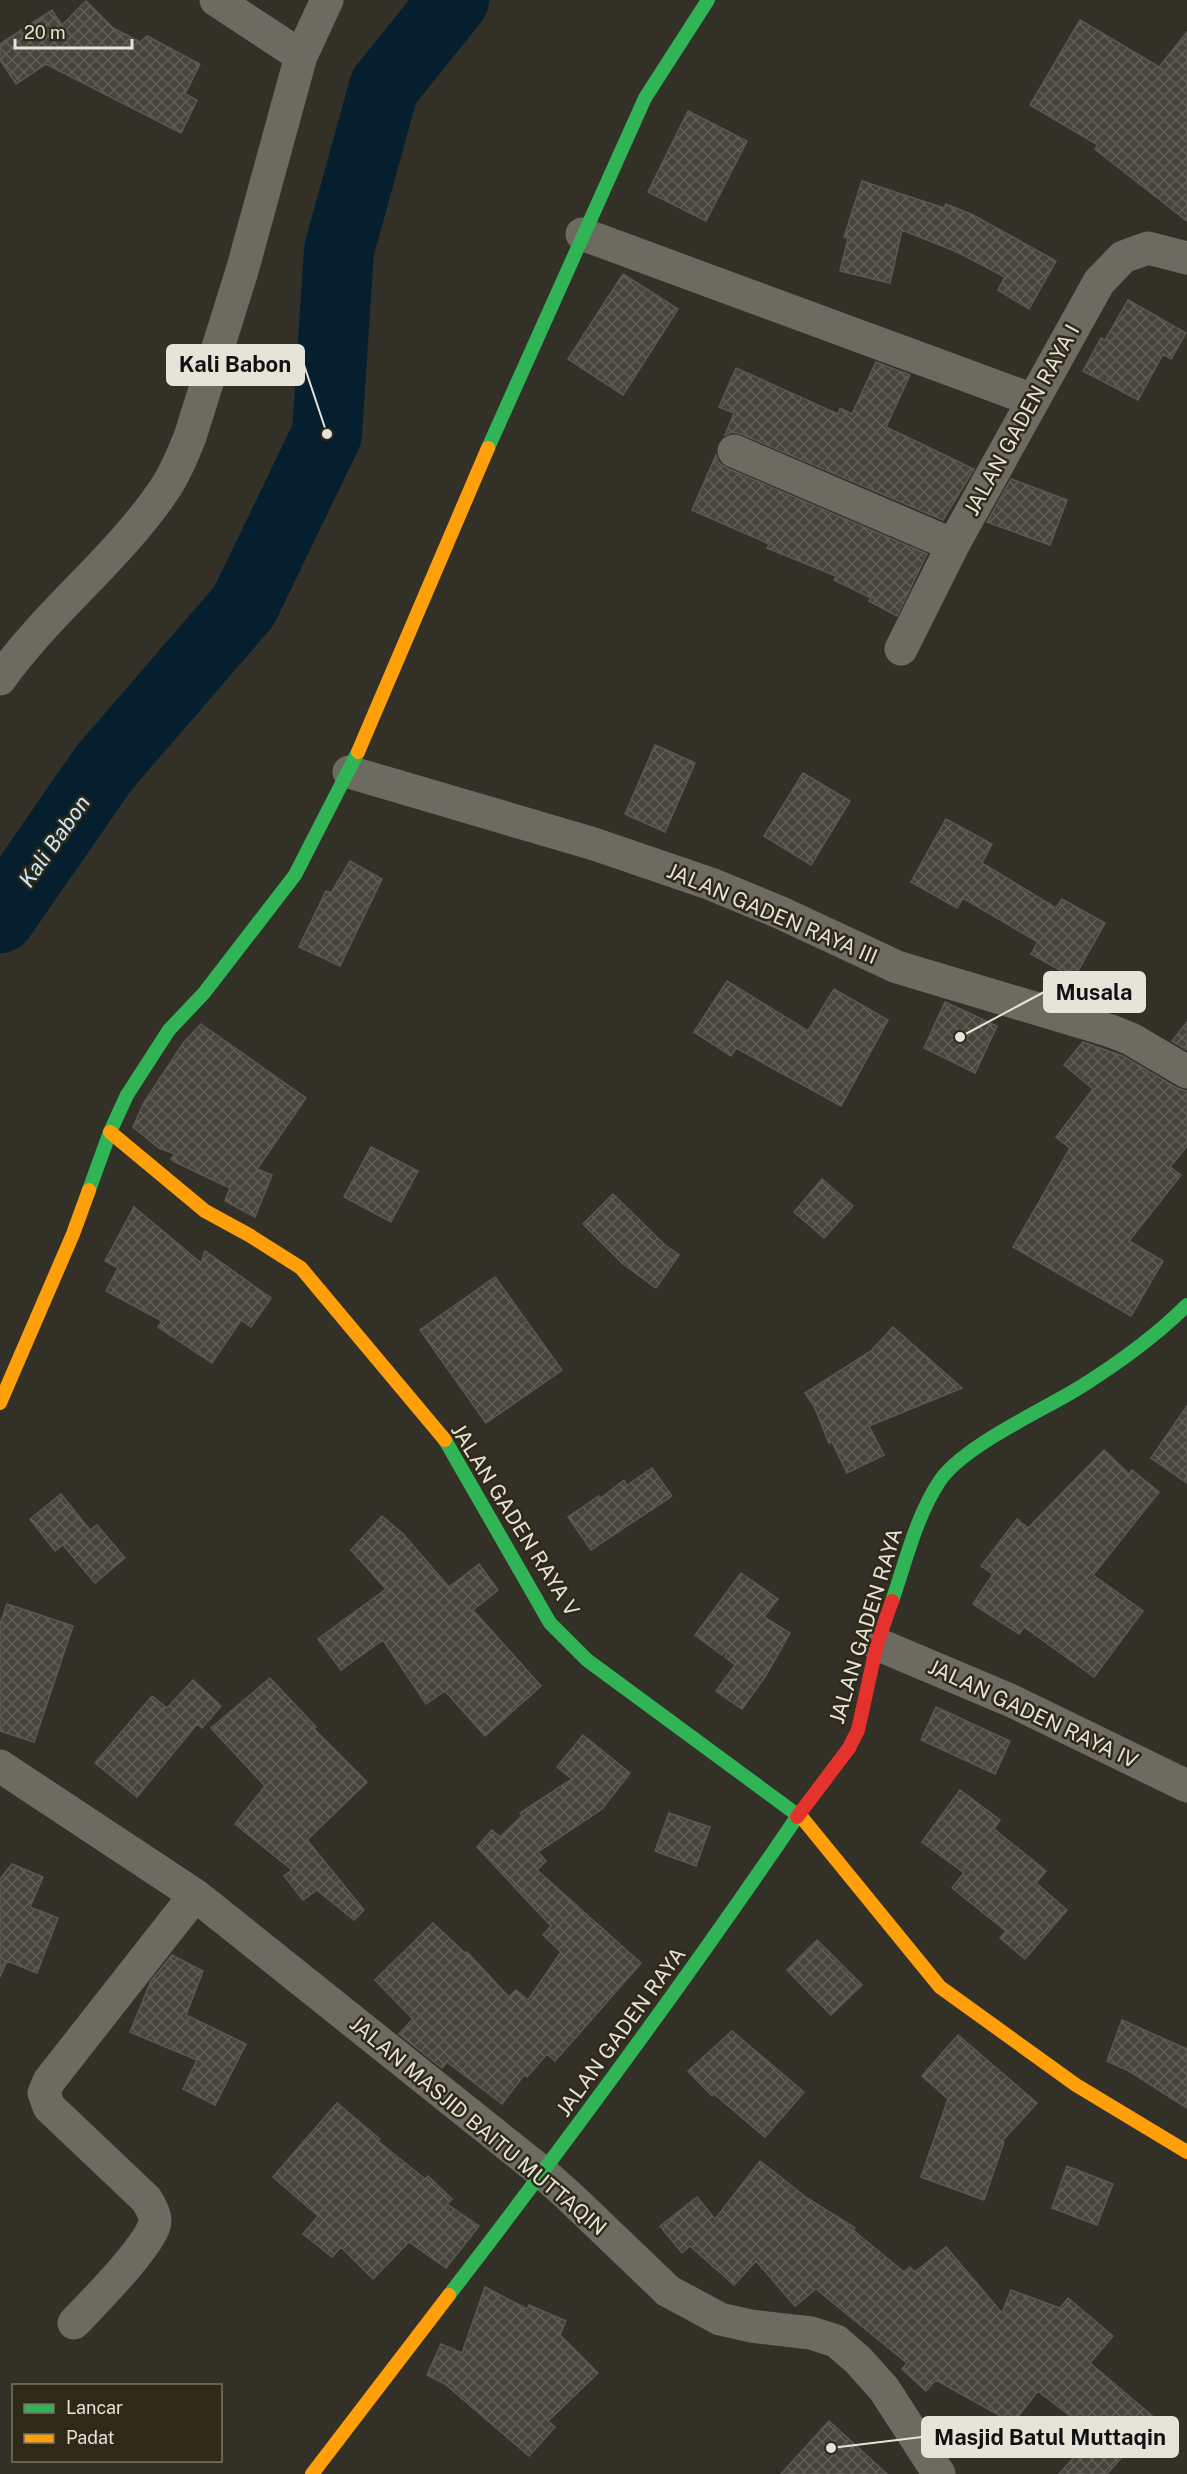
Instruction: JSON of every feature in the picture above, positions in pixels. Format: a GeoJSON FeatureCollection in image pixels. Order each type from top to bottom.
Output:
{"type":"FeatureCollection","features":[{"type":"Feature","properties":{"kind":"street"},"geometry":{"type":"LineString","coordinates":[[216,0],[301,56]]}},
{"type":"Feature","properties":{"kind":"street"},"geometry":{"type":"LineString","coordinates":[[0,679],[17,656],[136,526],[167,485],[180,459],[190,437],[242,271],[301,56],[327,0]]}},
{"type":"Feature","properties":{"kind":"street"},"geometry":{"type":"LineString","coordinates":[[0,1402],[73,1234],[110,1132],[127,1095],[169,1030],[204,993],[295,875],[349,772],[582,234],[645,98],[708,0]]}},
{"type":"Feature","properties":{"kind":"street"},"geometry":{"type":"LineString","coordinates":[[582,234],[1033,400]]}},
{"type":"Feature","properties":{"kind":"street","name":"JALAN GADEN RAYA I"},"geometry":{"type":"LineString","coordinates":[[901,649],[953,545],[1099,282],[1123,257],[1148,248],[1187,258]]}},
{"type":"Feature","properties":{"kind":"street"},"geometry":{"type":"LineString","coordinates":[[734,451],[953,545]]}},
{"type":"Feature","properties":{"kind":"street","name":"JALAN GADEN RAYA III"},"geometry":{"type":"LineString","coordinates":[[349,772],[594,844],[711,884],[897,967],[1112,1031],[1131,1039],[1187,1072]]}},
{"type":"Feature","properties":{"kind":"street","name":"JALAN GADEN RAYA V"},"geometry":{"type":"LineString","coordinates":[[110,1132],[205,1211],[249,1235],[301,1268],[445,1440],[550,1623],[587,1660],[799,1815],[940,1988],[1076,2085],[1187,2152]]}},
{"type":"Feature","properties":{"kind":"street","name":"JALAN GADEN RAYA"},"geometry":{"type":"LineString","coordinates":[[312,2474],[543,2173],[703,1955],[799,1815],[849,1748],[858,1730],[878,1644],[923,1510],[940,1480],[962,1457],[1082,1386],[1130,1354],[1165,1327],[1187,1305]]}},
{"type":"Feature","properties":{"kind":"street","name":"JALAN GADEN RAYA IV"},"geometry":{"type":"LineString","coordinates":[[878,1644],[1012,1701],[1187,1786]]}},
{"type":"Feature","properties":{"kind":"street","name":"JALAN MASJID BAITU MUTTAQIN"},"geometry":{"type":"LineString","coordinates":[[0,1766],[195,1894],[543,2173],[668,2291],[720,2319],[751,2326],[810,2333],[836,2341],[858,2360],[884,2389],[939,2474]]}},
{"type":"Feature","properties":{"kind":"street"},"geometry":{"type":"LineString","coordinates":[[74,2324],[140,2249],[151,2233],[155,2222],[152,2209],[146,2199],[49,2107],[44,2093],[49,2081],[195,1894]]}},
{"type":"Feature","properties":{"kind":"building"},"geometry":{"type":"Polygon","coordinates":[[[86,1],[113,28],[140,42],[147,36],[200,64],[185,94],[197,100],[181,133],[46,64],[16,84],[0,60],[0,44],[52,10],[62,25],[86,1]]]}},
{"type":"Feature","properties":{"kind":"building"},"geometry":{"type":"Polygon","coordinates":[[[1080,20],[1159,67],[1187,32],[1187,221],[1095,149],[1098,145],[1030,105],[1080,20]]]}},
{"type":"Feature","properties":{"kind":"building"},"geometry":{"type":"Polygon","coordinates":[[[688,111],[747,141],[706,221],[648,192],[688,111]]]}},
{"type":"Feature","properties":{"kind":"building"},"geometry":{"type":"Polygon","coordinates":[[[862,181],[944,208],[946,204],[973,215],[1056,261],[1029,309],[998,290],[1005,277],[957,252],[902,230],[890,283],[840,271],[848,238],[844,237],[862,181]]]}},
{"type":"Feature","properties":{"kind":"building"},"geometry":{"type":"Polygon","coordinates":[[[623,274],[678,309],[623,395],[568,359],[623,274]]]}},
{"type":"Feature","properties":{"kind":"building"},"geometry":{"type":"Polygon","coordinates":[[[1128,300],[1186,333],[1171,359],[1163,354],[1138,400],[1083,371],[1101,338],[1105,340],[1128,300]]]}},
{"type":"Feature","properties":{"kind":"building"},"geometry":{"type":"Polygon","coordinates":[[[876,362],[910,375],[886,427],[974,469],[943,520],[741,434],[732,432],[725,435],[734,413],[719,407],[736,368],[838,414],[840,408],[852,414],[876,362]]]}},
{"type":"Feature","properties":{"kind":"building"},"geometry":{"type":"Polygon","coordinates":[[[716,455],[719,463],[727,468],[927,554],[897,616],[869,601],[871,598],[834,580],[836,576],[767,548],[769,544],[692,510],[716,455]]]}},
{"type":"Feature","properties":{"kind":"building"},"geometry":{"type":"Polygon","coordinates":[[[1011,479],[1067,500],[1050,545],[987,522],[1011,479]]]}},
{"type":"Feature","properties":{"kind":"building"},"geometry":{"type":"Polygon","coordinates":[[[655,745],[695,763],[665,832],[625,814],[655,745]]]}},
{"type":"Feature","properties":{"kind":"building"},"geometry":{"type":"Polygon","coordinates":[[[803,773],[850,801],[811,865],[764,836],[803,773]]]}},
{"type":"Feature","properties":{"kind":"building"},"geometry":{"type":"Polygon","coordinates":[[[946,819],[992,844],[982,863],[1056,908],[1062,899],[1105,923],[1074,978],[1031,954],[1038,942],[963,898],[957,908],[911,882],[946,819]]]}},
{"type":"Feature","properties":{"kind":"building"},"geometry":{"type":"Polygon","coordinates":[[[350,861],[382,879],[340,966],[299,947],[326,891],[331,893],[350,861]]]}},
{"type":"Feature","properties":{"kind":"building"},"geometry":{"type":"Polygon","coordinates":[[[727,981],[808,1031],[834,989],[888,1020],[841,1106],[736,1048],[731,1056],[694,1032],[727,981]]]}},
{"type":"Feature","properties":{"kind":"building"},"geometry":{"type":"Polygon","coordinates":[[[945,1002],[997,1026],[975,1073],[924,1048],[945,1002]]]}},
{"type":"Feature","properties":{"kind":"building"},"geometry":{"type":"Polygon","coordinates":[[[1187,1022],[1187,1050],[1172,1041],[1187,1022]]]}},
{"type":"Feature","properties":{"kind":"building"},"geometry":{"type":"Polygon","coordinates":[[[201,1024],[306,1098],[257,1169],[272,1175],[255,1217],[225,1201],[230,1188],[175,1162],[171,1159],[175,1154],[159,1148],[133,1127],[143,1104],[184,1042],[201,1024]]]}},
{"type":"Feature","properties":{"kind":"building"},"geometry":{"type":"Polygon","coordinates":[[[1083,1042],[1123,1056],[1177,1088],[1187,1091],[1187,1146],[1170,1167],[1181,1175],[1129,1241],[1163,1261],[1131,1316],[1013,1247],[1070,1148],[1056,1137],[1093,1089],[1064,1065],[1083,1042]]]}},
{"type":"Feature","properties":{"kind":"building"},"geometry":{"type":"Polygon","coordinates":[[[371,1147],[418,1171],[391,1222],[344,1197],[371,1147]]]}},
{"type":"Feature","properties":{"kind":"building"},"geometry":{"type":"Polygon","coordinates":[[[822,1179],[853,1206],[824,1238],[794,1212],[822,1179]]]}},
{"type":"Feature","properties":{"kind":"building"},"geometry":{"type":"Polygon","coordinates":[[[613,1194],[664,1244],[679,1255],[656,1288],[623,1264],[583,1224],[613,1194]]]}},
{"type":"Feature","properties":{"kind":"building"},"geometry":{"type":"Polygon","coordinates":[[[134,1207],[201,1263],[205,1251],[271,1298],[251,1327],[241,1320],[212,1363],[158,1327],[162,1321],[106,1291],[118,1268],[105,1261],[134,1207]]]}},
{"type":"Feature","properties":{"kind":"building"},"geometry":{"type":"Polygon","coordinates":[[[495,1277],[562,1370],[486,1423],[420,1330],[495,1277]]]}},
{"type":"Feature","properties":{"kind":"building"},"geometry":{"type":"Polygon","coordinates":[[[893,1327],[962,1388],[869,1426],[884,1455],[847,1473],[832,1442],[829,1443],[814,1406],[805,1393],[871,1351],[893,1327]]]}},
{"type":"Feature","properties":{"kind":"building"},"geometry":{"type":"Polygon","coordinates":[[[1187,1406],[1187,1483],[1151,1458],[1187,1406]]]}},
{"type":"Feature","properties":{"kind":"building"},"geometry":{"type":"Polygon","coordinates":[[[1104,1450],[1129,1474],[1132,1470],[1159,1492],[1093,1575],[1143,1611],[1094,1677],[1024,1627],[1019,1634],[973,1604],[993,1574],[981,1566],[1017,1519],[1028,1528],[1104,1450]]]}},
{"type":"Feature","properties":{"kind":"building"},"geometry":{"type":"Polygon","coordinates":[[[652,1468],[672,1496],[591,1550],[568,1517],[599,1496],[601,1498],[624,1480],[627,1485],[652,1468]]]}},
{"type":"Feature","properties":{"kind":"building"},"geometry":{"type":"Polygon","coordinates":[[[61,1494],[90,1530],[97,1525],[125,1558],[95,1583],[63,1545],[55,1551],[30,1519],[61,1494]]]}},
{"type":"Feature","properties":{"kind":"building"},"geometry":{"type":"Polygon","coordinates":[[[382,1516],[403,1534],[449,1587],[479,1564],[498,1590],[473,1610],[541,1686],[485,1736],[445,1691],[426,1704],[383,1640],[341,1670],[318,1639],[386,1589],[351,1550],[382,1516]]]}},
{"type":"Feature","properties":{"kind":"building"},"geometry":{"type":"Polygon","coordinates":[[[741,1573],[778,1599],[764,1617],[790,1633],[765,1677],[742,1709],[716,1691],[735,1665],[725,1657],[729,1647],[722,1655],[695,1635],[741,1573]]]}},
{"type":"Feature","properties":{"kind":"building"},"geometry":{"type":"Polygon","coordinates":[[[7,1604],[73,1626],[34,1742],[0,1731],[0,1624],[7,1604]]]}},
{"type":"Feature","properties":{"kind":"building"},"geometry":{"type":"Polygon","coordinates":[[[270,1678],[316,1727],[314,1729],[367,1782],[307,1840],[364,1910],[354,1920],[317,1890],[303,1900],[284,1876],[292,1870],[235,1824],[265,1786],[211,1728],[270,1678]]]}},
{"type":"Feature","properties":{"kind":"building"},"geometry":{"type":"Polygon","coordinates":[[[193,1680],[221,1706],[202,1728],[197,1724],[137,1797],[95,1763],[152,1696],[167,1708],[193,1680]]]}},
{"type":"Feature","properties":{"kind":"building"},"geometry":{"type":"Polygon","coordinates":[[[936,1707],[1010,1741],[995,1774],[921,1740],[936,1707]]]}},
{"type":"Feature","properties":{"kind":"building"},"geometry":{"type":"Polygon","coordinates":[[[583,1735],[630,1773],[602,1809],[538,1852],[546,1861],[537,1870],[641,1963],[555,2061],[547,2054],[527,2077],[524,2075],[502,2104],[447,2062],[442,2068],[399,2034],[413,2019],[375,1980],[433,1923],[465,1953],[467,1952],[509,1997],[516,1990],[528,2000],[561,1952],[543,1935],[551,1926],[477,1847],[492,1830],[500,1837],[522,1816],[520,1813],[572,1779],[557,1767],[583,1735]]]}},
{"type":"Feature","properties":{"kind":"building"},"geometry":{"type":"Polygon","coordinates":[[[960,1790],[1000,1820],[994,1829],[1046,1871],[1036,1883],[1067,1910],[1025,1959],[1000,1938],[1006,1931],[952,1888],[964,1873],[922,1842],[960,1790]]]}},
{"type":"Feature","properties":{"kind":"building"},"geometry":{"type":"Polygon","coordinates":[[[669,1813],[710,1827],[696,1866],[655,1851],[669,1813]]]}},
{"type":"Feature","properties":{"kind":"building"},"geometry":{"type":"Polygon","coordinates":[[[12,1864],[43,1877],[30,1907],[58,1918],[37,1973],[7,1961],[0,1977],[0,1879],[12,1864]]]}},
{"type":"Feature","properties":{"kind":"building"},"geometry":{"type":"Polygon","coordinates":[[[817,1940],[862,1985],[831,2015],[787,1970],[817,1940]]]}},
{"type":"Feature","properties":{"kind":"building"},"geometry":{"type":"Polygon","coordinates":[[[172,1955],[203,1971],[186,2015],[246,2044],[215,2105],[183,2089],[197,2060],[130,2032],[151,1981],[172,1955]]]}},
{"type":"Feature","properties":{"kind":"building"},"geometry":{"type":"Polygon","coordinates":[[[1122,2020],[1187,2049],[1187,2108],[1129,2071],[1107,2061],[1122,2020]]]}},
{"type":"Feature","properties":{"kind":"building"},"geometry":{"type":"Polygon","coordinates":[[[732,2031],[804,2092],[765,2137],[714,2094],[712,2096],[688,2071],[732,2031]]]}},
{"type":"Feature","properties":{"kind":"building"},"geometry":{"type":"Polygon","coordinates":[[[958,2035],[1037,2103],[1002,2141],[1004,2142],[984,2200],[921,2177],[948,2099],[922,2076],[958,2035]]]}},
{"type":"Feature","properties":{"kind":"building"},"geometry":{"type":"Polygon","coordinates":[[[337,2103],[380,2139],[378,2141],[425,2179],[428,2176],[452,2199],[447,2204],[479,2226],[446,2268],[409,2242],[373,2279],[341,2247],[332,2257],[303,2234],[318,2216],[273,2177],[337,2103]]]}},
{"type":"Feature","properties":{"kind":"building"},"geometry":{"type":"Polygon","coordinates":[[[760,2161],[807,2198],[855,2228],[853,2230],[904,2272],[910,2267],[915,2272],[946,2247],[1002,2313],[1011,2290],[1060,2308],[1068,2298],[1113,2336],[1090,2363],[1156,2419],[1107,2474],[1059,2474],[1094,2435],[1038,2391],[1013,2423],[936,2380],[926,2391],[902,2369],[907,2363],[816,2289],[795,2306],[756,2261],[734,2285],[690,2246],[682,2253],[660,2226],[697,2197],[715,2219],[760,2161]]]}},
{"type":"Feature","properties":{"kind":"building"},"geometry":{"type":"Polygon","coordinates":[[[1067,2166],[1113,2184],[1097,2225],[1052,2208],[1067,2166]]]}},
{"type":"Feature","properties":{"kind":"building"},"geometry":{"type":"Polygon","coordinates":[[[485,2287],[527,2309],[529,2305],[566,2321],[560,2335],[598,2373],[548,2421],[555,2427],[529,2456],[445,2384],[427,2375],[441,2344],[462,2353],[485,2287]]]}},
{"type":"Feature","properties":{"kind":"building"},"geometry":{"type":"Polygon","coordinates":[[[829,2421],[887,2474],[781,2474],[829,2421]]]}},
{"type":"Feature","properties":{"kind":"waterway","name":"Kali Babon"},"geometry":{"type":"LineString","coordinates":[[0,918],[104,768],[244,606],[327,434],[339,250],[384,87],[454,0]]}},
{"type":"Feature","properties":{"kind":"traffic: fast"},"geometry":{"type":"LineString","coordinates":[[488,448],[645,98],[708,0]]}},
{"type":"Feature","properties":{"kind":"traffic: fast"},"geometry":{"type":"LineString","coordinates":[[89,1190],[110,1132],[127,1095],[169,1030],[204,993],[295,875],[358,752]]}},
{"type":"Feature","properties":{"kind":"traffic: fast"},"geometry":{"type":"LineString","coordinates":[[892,1601],[924,1510],[939,1482],[950,1469],[984,1442],[1110,1368],[1150,1338],[1187,1305]]}},
{"type":"Feature","properties":{"kind":"traffic: fast"},"geometry":{"type":"LineString","coordinates":[[445,1440],[550,1623],[587,1660],[803,1819]]}},
{"type":"Feature","properties":{"kind":"traffic: fast"},"geometry":{"type":"LineString","coordinates":[[449,2295],[626,2059],[713,1939],[797,1817]]}},
{"type":"Feature","properties":{"kind":"traffic: slow"},"geometry":{"type":"LineString","coordinates":[[358,752],[488,448]]}},
{"type":"Feature","properties":{"kind":"traffic: slow"},"geometry":{"type":"LineString","coordinates":[[110,1132],[205,1211],[249,1235],[301,1268],[445,1440]]}},
{"type":"Feature","properties":{"kind":"traffic: slow"},"geometry":{"type":"LineString","coordinates":[[0,1403],[73,1234],[89,1190]]}},
{"type":"Feature","properties":{"kind":"traffic: slow"},"geometry":{"type":"LineString","coordinates":[[803,1819],[940,1987],[1076,2085],[1187,2152]]}},
{"type":"Feature","properties":{"kind":"traffic: slow"},"geometry":{"type":"LineString","coordinates":[[312,2474],[449,2295]]}},
{"type":"Feature","properties":{"kind":"traffic: jam"},"geometry":{"type":"LineString","coordinates":[[797,1817],[849,1748],[858,1730],[877,1644],[892,1601]]}},
{"type":"Feature","properties":{"kind":"place","name":"Kali Babon"},"geometry":{"type":"Point","coordinates":[327,434]}},
{"type":"Feature","properties":{"kind":"place","name":"Musala"},"geometry":{"type":"Point","coordinates":[960,1037]}},
{"type":"Feature","properties":{"kind":"place","name":"Masjid Batul Muttaqin"},"geometry":{"type":"Point","coordinates":[831,2448]}}]}
